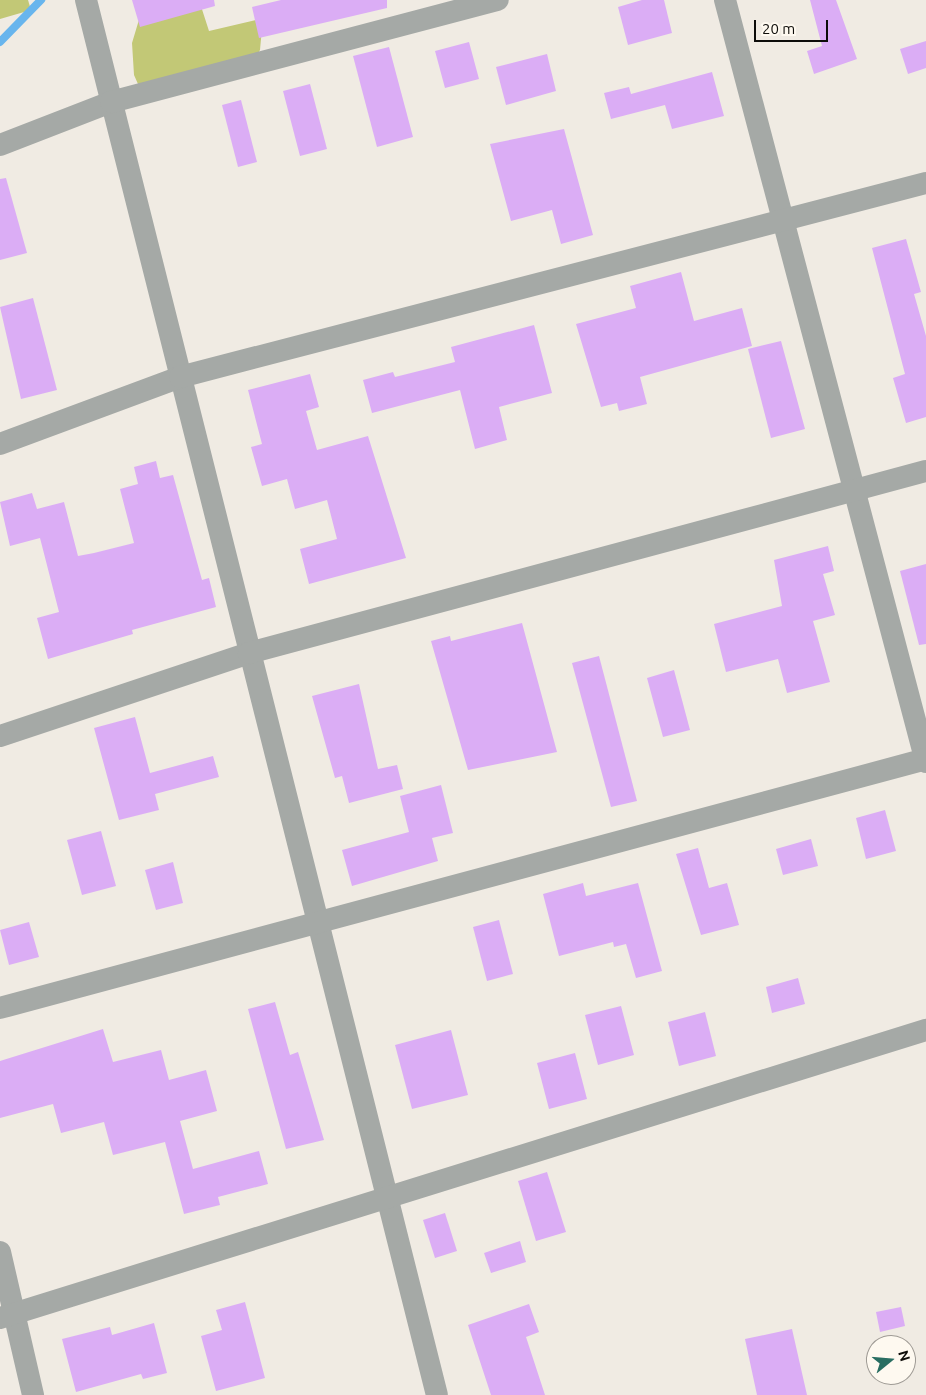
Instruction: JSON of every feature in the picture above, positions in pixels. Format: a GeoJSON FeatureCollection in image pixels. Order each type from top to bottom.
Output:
{"type":"FeatureCollection","features":[{"type":"Feature","properties":{"kind":"street"},"geometry":{"type":"LineString","coordinates":[[86,0],[316,922],[437,1395]]}},
{"type":"Feature","properties":{"kind":"street"},"geometry":{"type":"LineString","coordinates":[[0,145],[111,102],[498,0]]}},
{"type":"Feature","properties":{"kind":"street"},"geometry":{"type":"LineString","coordinates":[[0,1008],[926,760],[726,0]]}},
{"type":"Feature","properties":{"kind":"street"},"geometry":{"type":"LineString","coordinates":[[0,444],[180,377],[926,183]]}},
{"type":"Feature","properties":{"kind":"street"},"geometry":{"type":"LineString","coordinates":[[0,736],[249,653],[926,471]]}},
{"type":"Feature","properties":{"kind":"street"},"geometry":{"type":"LineString","coordinates":[[7,1317],[386,1196],[926,1030]]}},
{"type":"Feature","properties":{"kind":"street"},"geometry":{"type":"LineString","coordinates":[[0,1252],[7,1317],[33,1395]]}},
{"type":"Feature","properties":{"kind":"green space"},"geometry":{"type":"Polygon","coordinates":[[[0,0],[28,0],[31,10],[0,19],[0,0]]]}},
{"type":"Feature","properties":{"kind":"green space"},"geometry":{"type":"Polygon","coordinates":[[[199,0],[209,31],[256,20],[262,28],[260,50],[250,67],[142,93],[134,75],[132,43],[141,13],[199,0]]]}},
{"type":"Feature","properties":{"kind":"building"},"geometry":{"type":"Polygon","coordinates":[[[132,0],[214,0],[215,6],[140,27],[132,0]]]}},
{"type":"Feature","properties":{"kind":"building"},"geometry":{"type":"Polygon","coordinates":[[[281,0],[387,0],[387,8],[259,38],[252,7],[281,0]]]}},
{"type":"Feature","properties":{"kind":"building"},"geometry":{"type":"Polygon","coordinates":[[[642,0],[664,0],[672,33],[628,45],[618,7],[642,0]]]}},
{"type":"Feature","properties":{"kind":"building"},"geometry":{"type":"Polygon","coordinates":[[[810,0],[836,0],[857,59],[814,74],[807,51],[822,46],[810,0]]]}},
{"type":"Feature","properties":{"kind":"building"},"geometry":{"type":"Polygon","coordinates":[[[926,41],[926,68],[908,74],[900,49],[926,41]]]}},
{"type":"Feature","properties":{"kind":"building"},"geometry":{"type":"Polygon","coordinates":[[[469,42],[479,79],[445,88],[435,51],[469,42]]]}},
{"type":"Feature","properties":{"kind":"building"},"geometry":{"type":"Polygon","coordinates":[[[389,47],[413,137],[377,147],[353,56],[389,47]]]}},
{"type":"Feature","properties":{"kind":"building"},"geometry":{"type":"Polygon","coordinates":[[[547,54],[556,91],[506,105],[496,67],[547,54]]]}},
{"type":"Feature","properties":{"kind":"building"},"geometry":{"type":"Polygon","coordinates":[[[712,72],[724,116],[672,129],[665,105],[611,119],[604,93],[629,87],[631,94],[712,72]]]}},
{"type":"Feature","properties":{"kind":"building"},"geometry":{"type":"Polygon","coordinates":[[[310,84],[327,149],[300,156],[283,91],[310,84]]]}},
{"type":"Feature","properties":{"kind":"building"},"geometry":{"type":"Polygon","coordinates":[[[241,100],[257,162],[238,167],[222,105],[241,100]]]}},
{"type":"Feature","properties":{"kind":"building"},"geometry":{"type":"Polygon","coordinates":[[[564,129],[593,235],[561,244],[552,210],[511,221],[490,144],[564,129]]]}},
{"type":"Feature","properties":{"kind":"building"},"geometry":{"type":"Polygon","coordinates":[[[6,178],[27,253],[0,260],[0,179],[6,178]]]}},
{"type":"Feature","properties":{"kind":"building"},"geometry":{"type":"Polygon","coordinates":[[[906,239],[921,292],[914,294],[926,336],[926,417],[906,423],[893,378],[905,374],[872,248],[906,239]]]}},
{"type":"Feature","properties":{"kind":"building"},"geometry":{"type":"Polygon","coordinates":[[[681,272],[694,321],[742,308],[752,346],[640,377],[647,404],[619,411],[617,403],[601,407],[576,324],[636,308],[630,286],[681,272]]]}},
{"type":"Feature","properties":{"kind":"building"},"geometry":{"type":"Polygon","coordinates":[[[33,298],[57,390],[21,399],[0,307],[33,298]]]}},
{"type":"Feature","properties":{"kind":"building"},"geometry":{"type":"Polygon","coordinates":[[[534,325],[552,393],[499,407],[507,440],[475,449],[460,390],[372,413],[363,380],[393,372],[395,377],[455,362],[451,347],[534,325]]]}},
{"type":"Feature","properties":{"kind":"building"},"geometry":{"type":"Polygon","coordinates":[[[781,341],[805,429],[771,438],[748,349],[781,341]]]}},
{"type":"Feature","properties":{"kind":"building"},"geometry":{"type":"Polygon","coordinates":[[[310,374],[319,407],[306,411],[317,450],[368,436],[406,558],[309,584],[300,549],[337,539],[327,500],[295,509],[287,479],[262,486],[251,447],[262,444],[248,390],[310,374]]]}},
{"type":"Feature","properties":{"kind":"building"},"geometry":{"type":"Polygon","coordinates":[[[156,461],[160,478],[173,475],[202,580],[209,578],[216,607],[132,630],[133,634],[48,659],[37,618],[59,612],[40,538],[10,546],[0,502],[32,493],[37,509],[64,502],[78,556],[134,543],[120,489],[138,484],[134,467],[156,461]]]}},
{"type":"Feature","properties":{"kind":"building"},"geometry":{"type":"Polygon","coordinates":[[[828,546],[834,571],[823,574],[835,615],[813,621],[830,682],[787,693],[778,659],[726,672],[714,624],[782,606],[774,560],[828,546]]]}},
{"type":"Feature","properties":{"kind":"building"},"geometry":{"type":"Polygon","coordinates":[[[926,564],[926,644],[919,645],[900,571],[926,564]]]}},
{"type":"Feature","properties":{"kind":"building"},"geometry":{"type":"Polygon","coordinates":[[[522,623],[557,752],[468,770],[431,641],[450,636],[451,641],[522,623]]]}},
{"type":"Feature","properties":{"kind":"building"},"geometry":{"type":"Polygon","coordinates":[[[599,656],[637,801],[611,807],[572,663],[599,656]]]}},
{"type":"Feature","properties":{"kind":"building"},"geometry":{"type":"Polygon","coordinates":[[[674,670],[690,730],[663,737],[647,678],[674,670]]]}},
{"type":"Feature","properties":{"kind":"building"},"geometry":{"type":"Polygon","coordinates":[[[359,684],[378,769],[397,765],[403,789],[349,803],[342,776],[335,778],[312,696],[359,684]]]}},
{"type":"Feature","properties":{"kind":"building"},"geometry":{"type":"Polygon","coordinates":[[[135,717],[150,773],[213,756],[219,777],[155,794],[159,810],[119,820],[94,728],[135,717]]]}},
{"type":"Feature","properties":{"kind":"building"},"geometry":{"type":"Polygon","coordinates":[[[441,785],[453,833],[432,838],[438,861],[352,886],[342,850],[409,832],[400,796],[441,785]]]}},
{"type":"Feature","properties":{"kind":"building"},"geometry":{"type":"Polygon","coordinates":[[[885,810],[896,851],[866,859],[856,818],[885,810]]]}},
{"type":"Feature","properties":{"kind":"building"},"geometry":{"type":"Polygon","coordinates":[[[101,831],[116,886],[82,895],[67,840],[101,831]]]}},
{"type":"Feature","properties":{"kind":"building"},"geometry":{"type":"Polygon","coordinates":[[[811,839],[818,866],[783,875],[776,849],[811,839]]]}},
{"type":"Feature","properties":{"kind":"building"},"geometry":{"type":"Polygon","coordinates":[[[698,848],[709,888],[727,883],[739,925],[701,935],[676,854],[698,848]]]}},
{"type":"Feature","properties":{"kind":"building"},"geometry":{"type":"Polygon","coordinates":[[[173,862],[183,903],[156,910],[145,870],[173,862]]]}},
{"type":"Feature","properties":{"kind":"building"},"geometry":{"type":"Polygon","coordinates":[[[583,883],[586,896],[638,883],[662,971],[636,978],[626,944],[614,947],[613,942],[559,956],[543,894],[583,883]]]}},
{"type":"Feature","properties":{"kind":"building"},"geometry":{"type":"Polygon","coordinates":[[[499,920],[513,974],[487,981],[473,927],[499,920]]]}},
{"type":"Feature","properties":{"kind":"building"},"geometry":{"type":"Polygon","coordinates":[[[29,922],[39,957],[9,965],[0,930],[29,922]]]}},
{"type":"Feature","properties":{"kind":"building"},"geometry":{"type":"Polygon","coordinates":[[[798,978],[805,1004],[772,1013],[766,987],[798,978]]]}},
{"type":"Feature","properties":{"kind":"building"},"geometry":{"type":"Polygon","coordinates":[[[275,1002],[290,1055],[298,1052],[324,1140],[286,1149],[248,1009],[275,1002]]]}},
{"type":"Feature","properties":{"kind":"building"},"geometry":{"type":"Polygon","coordinates":[[[621,1006],[634,1055],[598,1065],[585,1015],[621,1006]]]}},
{"type":"Feature","properties":{"kind":"building"},"geometry":{"type":"Polygon","coordinates":[[[705,1012],[716,1056],[679,1066],[668,1022],[705,1012]]]}},
{"type":"Feature","properties":{"kind":"building"},"geometry":{"type":"Polygon","coordinates":[[[103,1029],[113,1062],[161,1050],[169,1080],[206,1070],[217,1111],[180,1121],[193,1169],[259,1151],[268,1184],[218,1197],[220,1205],[184,1214],[165,1142],[113,1155],[104,1122],[61,1133],[53,1104],[0,1118],[0,1061],[103,1029]]]}},
{"type":"Feature","properties":{"kind":"building"},"geometry":{"type":"Polygon","coordinates":[[[451,1030],[468,1095],[412,1109],[395,1045],[451,1030]]]}},
{"type":"Feature","properties":{"kind":"building"},"geometry":{"type":"Polygon","coordinates":[[[575,1053],[587,1099],[549,1109],[537,1063],[575,1053]]]}},
{"type":"Feature","properties":{"kind":"building"},"geometry":{"type":"Polygon","coordinates":[[[547,1172],[566,1232],[536,1241],[518,1181],[547,1172]]]}},
{"type":"Feature","properties":{"kind":"building"},"geometry":{"type":"Polygon","coordinates":[[[445,1213],[457,1251],[435,1258],[423,1220],[445,1213]]]}},
{"type":"Feature","properties":{"kind":"building"},"geometry":{"type":"Polygon","coordinates":[[[520,1241],[526,1262],[491,1273],[484,1253],[520,1241]]]}},
{"type":"Feature","properties":{"kind":"building"},"geometry":{"type":"Polygon","coordinates":[[[245,1302],[265,1378],[216,1391],[201,1336],[222,1330],[216,1310],[245,1302]]]}},
{"type":"Feature","properties":{"kind":"building"},"geometry":{"type":"Polygon","coordinates":[[[529,1304],[539,1332],[526,1337],[545,1395],[491,1395],[468,1325],[529,1304]]]}},
{"type":"Feature","properties":{"kind":"building"},"geometry":{"type":"Polygon","coordinates":[[[901,1307],[905,1326],[880,1332],[876,1312],[901,1307]]]}},
{"type":"Feature","properties":{"kind":"building"},"geometry":{"type":"Polygon","coordinates":[[[154,1323],[167,1373],[143,1379],[141,1374],[76,1392],[62,1339],[110,1327],[112,1335],[154,1323]]]}},
{"type":"Feature","properties":{"kind":"building"},"geometry":{"type":"Polygon","coordinates":[[[792,1329],[807,1395],[757,1395],[745,1339],[792,1329]]]}},
{"type":"Feature","properties":{"kind":"waterway"},"geometry":{"type":"LineString","coordinates":[[0,42],[41,0]]}}]}
